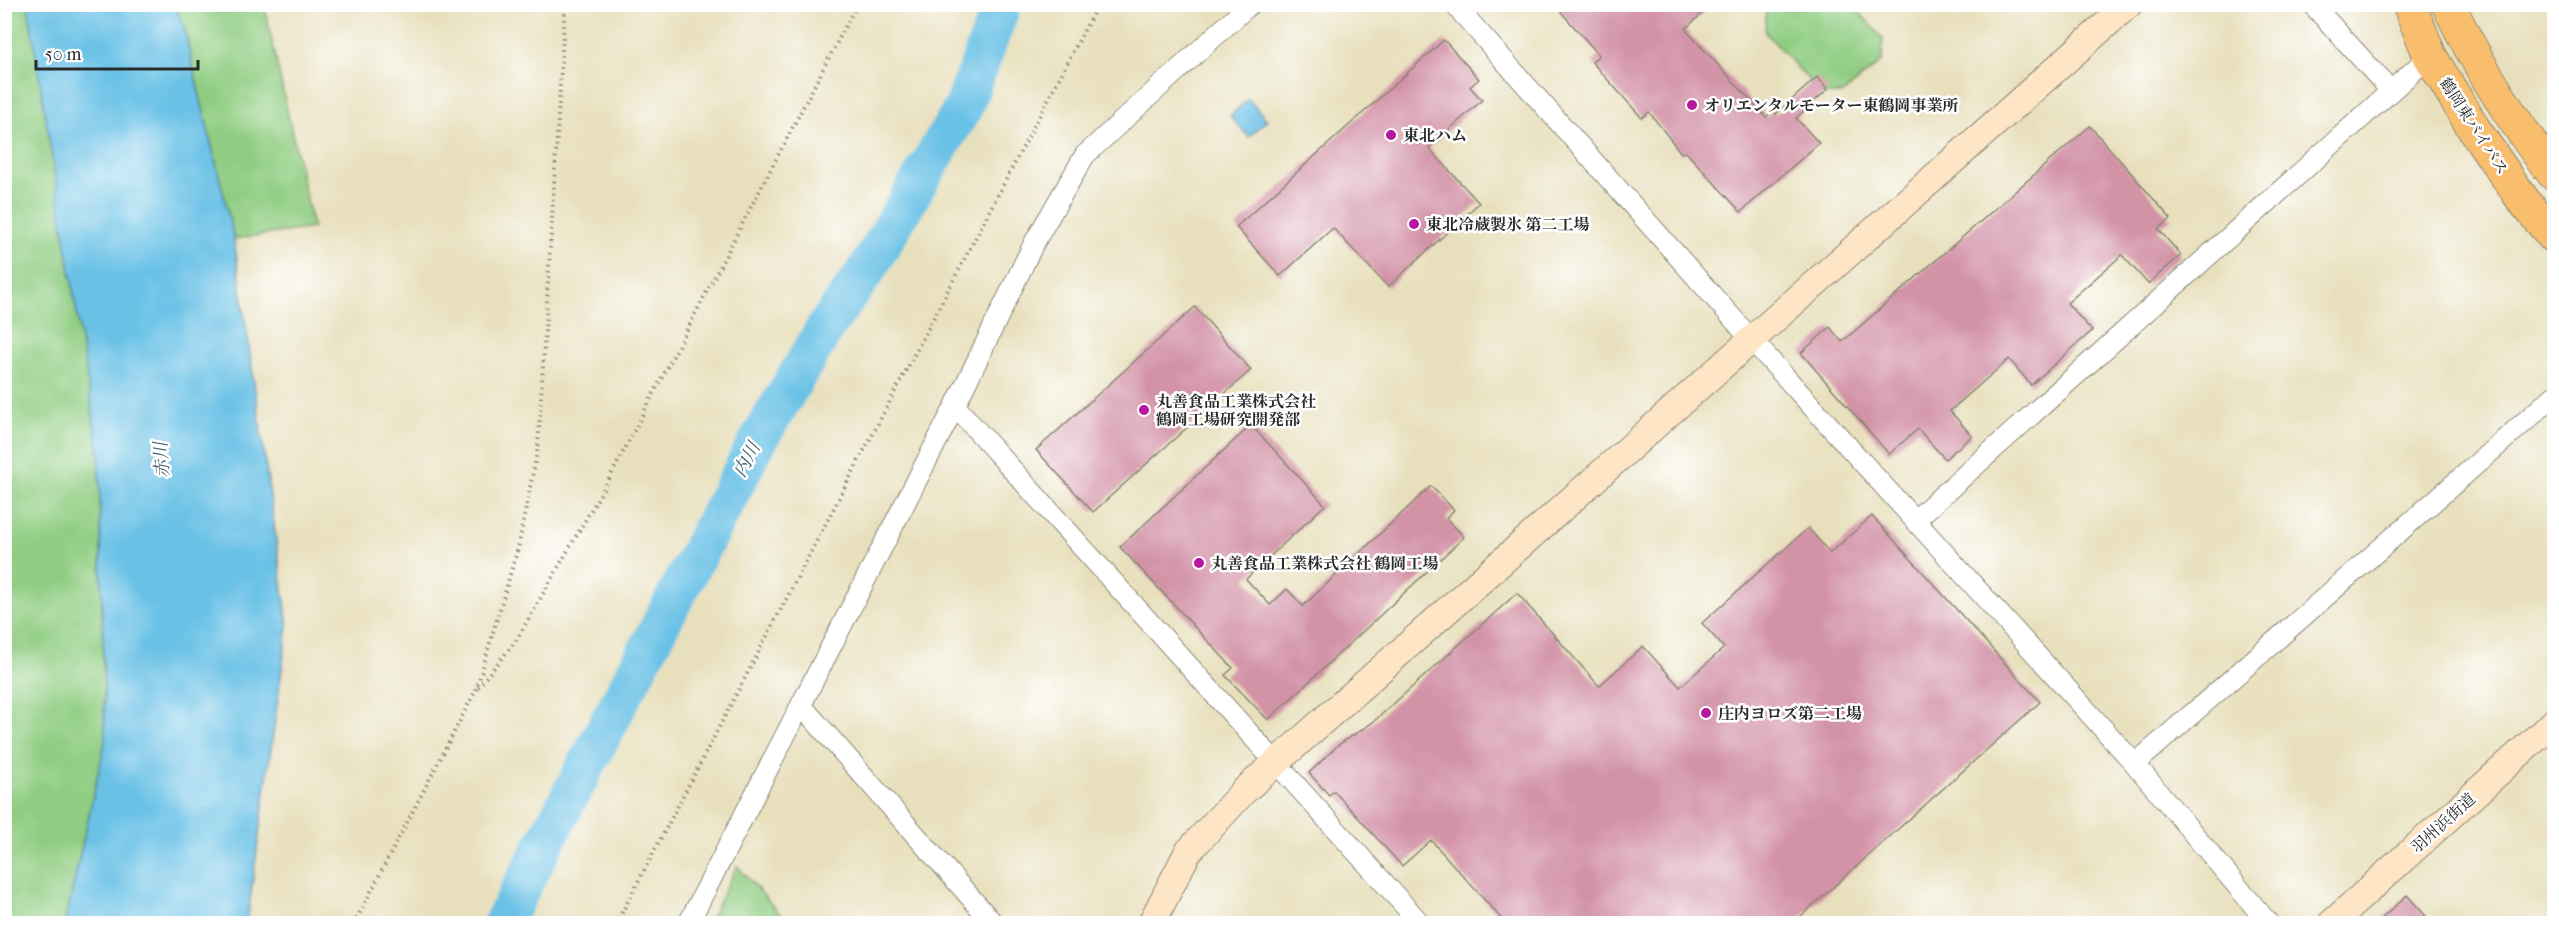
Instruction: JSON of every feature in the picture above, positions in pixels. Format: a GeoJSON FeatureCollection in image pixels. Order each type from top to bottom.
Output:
{"type":"FeatureCollection","features":[{"type":"Feature","properties":{"kind":"highway","name":"鶴岡東バイパス"},"geometry":{"type":"LineString","coordinates":[[2409,4],[2430,56],[2474,129],[2523,200],[2554,237]]}},
{"type":"Feature","properties":{"kind":"highway"},"geometry":{"type":"LineString","coordinates":[[2448,4],[2510,113],[2554,174]]}},
{"type":"Feature","properties":{"kind":"street"},"geometry":{"type":"LineString","coordinates":[[688,924],[955,406],[1034,243],[1085,155],[1250,4]]}},
{"type":"Feature","properties":{"kind":"street"},"geometry":{"type":"LineString","coordinates":[[1454,4],[1751,339],[2135,764],[2269,924]]}},
{"type":"Feature","properties":{"kind":"street"},"geometry":{"type":"LineString","coordinates":[[1150,924],[1188,852],[1244,791],[2128,4]]}},
{"type":"Feature","properties":{"kind":"street"},"geometry":{"type":"LineString","coordinates":[[2312,4],[2391,91]]}},
{"type":"Feature","properties":{"kind":"street"},"geometry":{"type":"LineString","coordinates":[[1915,520],[2430,56]]}},
{"type":"Feature","properties":{"kind":"street"},"geometry":{"type":"LineString","coordinates":[[2135,764],[2554,396]]}},
{"type":"Feature","properties":{"kind":"street"},"geometry":{"type":"LineString","coordinates":[[955,406],[1276,763],[1413,921]]}},
{"type":"Feature","properties":{"kind":"street"},"geometry":{"type":"LineString","coordinates":[[801,705],[994,924]]}},
{"type":"Feature","properties":{"kind":"street","name":"羽州浜街道"},"geometry":{"type":"LineString","coordinates":[[2331,924],[2554,722]]}},
{"type":"Feature","properties":{"kind":"path"},"geometry":{"type":"LineString","coordinates":[[354,924],[476,690],[518,548],[538,447],[565,4]]}},
{"type":"Feature","properties":{"kind":"path"},"geometry":{"type":"LineString","coordinates":[[476,690],[516,641],[609,479],[857,4]]}},
{"type":"Feature","properties":{"kind":"path"},"geometry":{"type":"LineString","coordinates":[[616,924],[1098,4]]}},
{"type":"Feature","properties":{"kind":"green space"},"geometry":{"type":"Polygon","coordinates":[[[28,4],[99,454],[105,742],[65,923],[5,924],[4,5],[28,4]]]}},
{"type":"Feature","properties":{"kind":"green space"},"geometry":{"type":"Polygon","coordinates":[[[175,5],[264,5],[313,228],[234,239],[184,29],[175,5]]]}},
{"type":"Feature","properties":{"kind":"green space"},"geometry":{"type":"Polygon","coordinates":[[[1773,5],[1853,5],[1883,39],[1882,61],[1842,94],[1821,94],[1765,32],[1766,10],[1773,5]]]}},
{"type":"Feature","properties":{"kind":"green space"},"geometry":{"type":"Polygon","coordinates":[[[737,866],[788,923],[708,923],[737,866]]]}},
{"type":"Feature","properties":{"kind":"water","name":"赤川"},"geometry":{"type":"Polygon","coordinates":[[[28,5],[175,5],[184,29],[234,239],[288,625],[247,923],[65,923],[105,742],[99,454],[28,5]]]}},
{"type":"Feature","properties":{"kind":"water"},"geometry":{"type":"Polygon","coordinates":[[[1248,99],[1267,120],[1249,137],[1230,116],[1248,99]]]}},
{"type":"Feature","properties":{"kind":"building","name":"オリエンタルモーター東鶴岡事業所"},"geometry":{"type":"Polygon","coordinates":[[[1554,4],[1713,4],[1685,29],[1766,117],[1773,111],[1776,114],[1817,77],[1828,89],[1796,118],[1819,143],[1741,212],[1686,152],[1681,153],[1649,112],[1642,118],[1592,62],[1599,55],[1554,4]]]}},
{"type":"Feature","properties":{"kind":"building","name":"東北ハム"},"geometry":{"type":"Polygon","coordinates":[[[1444,40],[1479,79],[1470,87],[1482,100],[1429,148],[1479,203],[1388,287],[1333,228],[1280,276],[1236,227],[1444,40]]]}},
{"type":"Feature","properties":{"kind":"building"},"geometry":{"type":"Polygon","coordinates":[[[2090,126],[2171,219],[2158,229],[2181,255],[2148,284],[2122,255],[2067,303],[2092,331],[2031,385],[2009,359],[1950,411],[1972,436],[1945,459],[1918,429],[1889,454],[1801,353],[1830,327],[1842,342],[2090,126]]]}},
{"type":"Feature","properties":{"kind":"building","name":"丸善食品工業株式会社 鶴岡工場研究開発部"},"geometry":{"type":"Polygon","coordinates":[[[1195,307],[1251,370],[1093,512],[1036,450],[1195,307]]]}},
{"type":"Feature","properties":{"kind":"building","name":"丸善食品工業株式会社 鶴岡工場"},"geometry":{"type":"Polygon","coordinates":[[[1251,425],[1325,505],[1246,579],[1270,605],[1287,589],[1303,606],[1431,486],[1454,510],[1446,518],[1464,537],[1268,720],[1225,675],[1233,668],[1120,547],[1251,425]]]}},
{"type":"Feature","properties":{"kind":"building","name":"庄内ヨロズ第二工場"},"geometry":{"type":"Polygon","coordinates":[[[1872,516],[2040,702],[1792,924],[1506,924],[1431,840],[1402,866],[1334,791],[1329,795],[1309,773],[1338,745],[1372,723],[1517,593],[1599,686],[1643,646],[1680,687],[1724,648],[1702,623],[1808,528],[1830,553],[1872,516]]]}},
{"type":"Feature","properties":{"kind":"building"},"geometry":{"type":"Polygon","coordinates":[[[2407,895],[2433,924],[2376,924],[2407,895]]]}},
{"type":"Feature","properties":{"kind":"waterway","name":"内川"},"geometry":{"type":"LineString","coordinates":[[502,924],[760,437],[827,325],[866,271],[964,106],[1002,4]]}},
{"type":"Feature","properties":{"kind":"place","name":"オリエンタルモーター東鶴岡事業所"},"geometry":{"type":"Point","coordinates":[1692,105]}},
{"type":"Feature","properties":{"kind":"place","name":"東北ハム"},"geometry":{"type":"Point","coordinates":[1391,135]}},
{"type":"Feature","properties":{"kind":"place","name":"東北冷蔵製氷 第二工場"},"geometry":{"type":"Point","coordinates":[1414,224]}},
{"type":"Feature","properties":{"kind":"place","name":"丸善食品工業株式会社 鶴岡工場研究開発部"},"geometry":{"type":"Point","coordinates":[1144,410]}},
{"type":"Feature","properties":{"kind":"place","name":"丸善食品工業株式会社 鶴岡工場"},"geometry":{"type":"Point","coordinates":[1199,563]}},
{"type":"Feature","properties":{"kind":"place","name":"庄内ヨロズ第二工場"},"geometry":{"type":"Point","coordinates":[1706,713]}}]}
